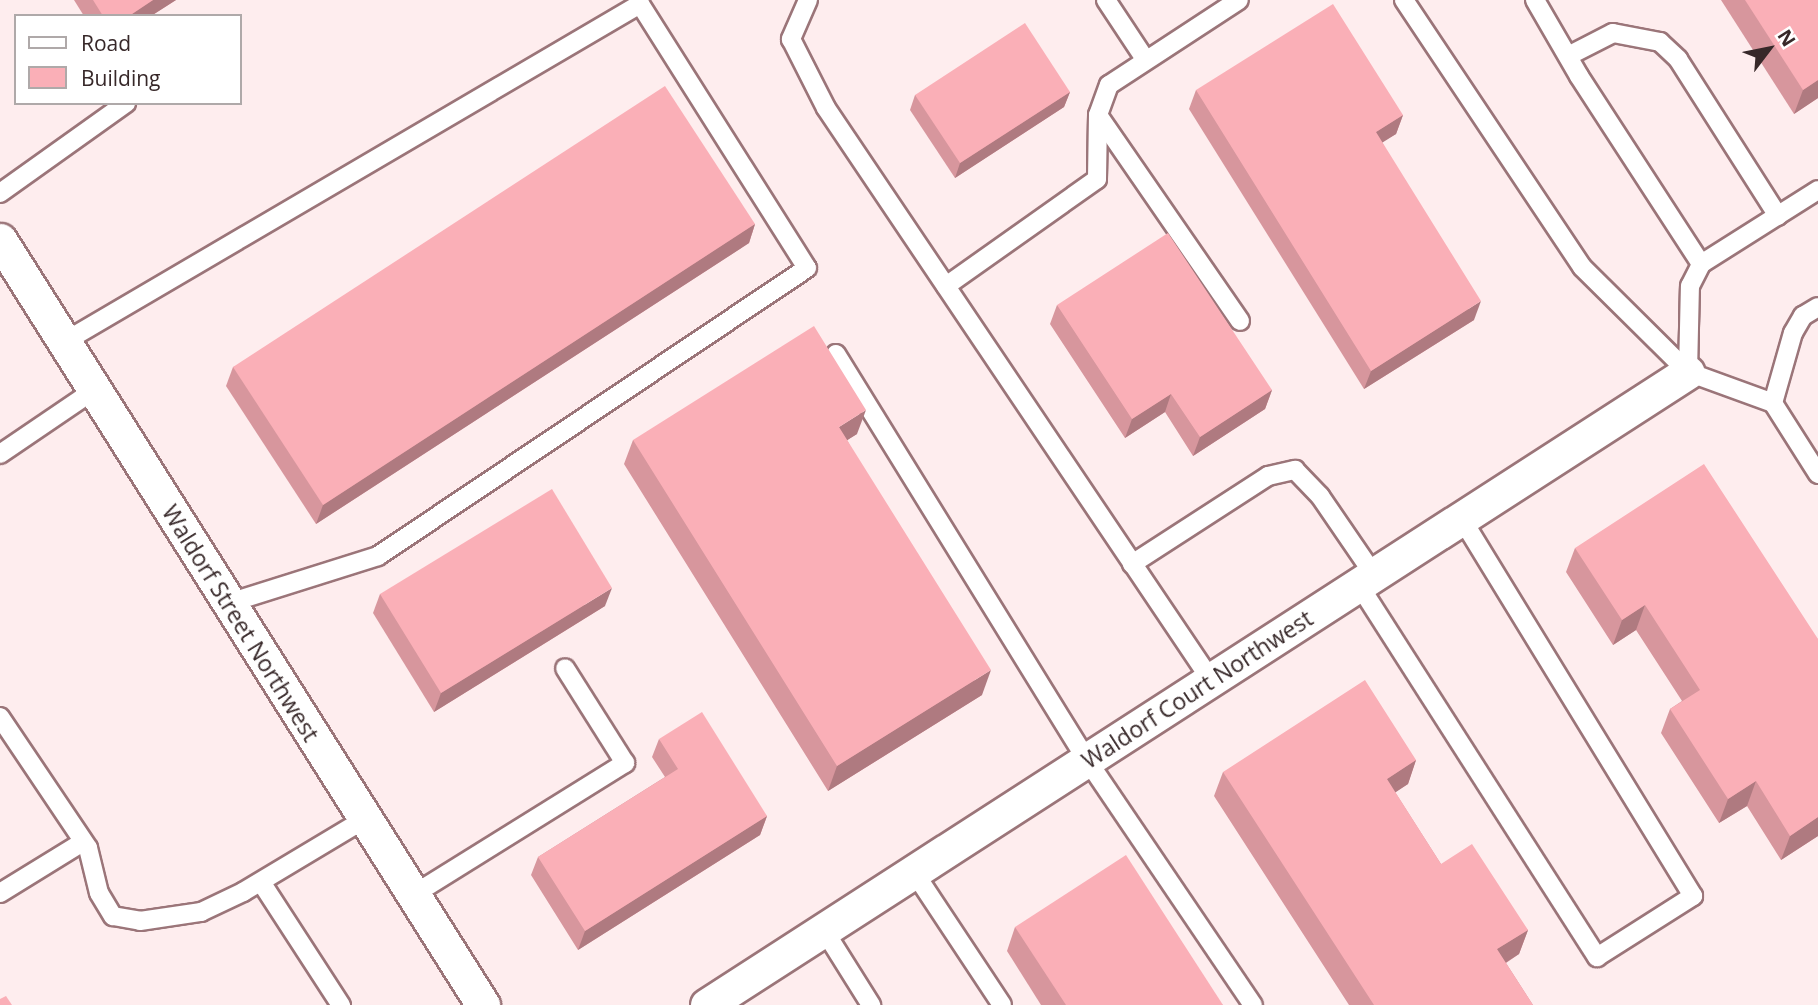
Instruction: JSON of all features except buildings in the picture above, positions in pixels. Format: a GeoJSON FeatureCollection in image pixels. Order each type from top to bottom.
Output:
{"type":"FeatureCollection","features":[{"type":"Feature","properties":{"kind":"street","name":"Waldorf Street Northwest"},"geometry":{"type":"LineString","coordinates":[[0,240],[483,1005]]}},
{"type":"Feature","properties":{"kind":"street","name":"Waldorf Court Northwest"},"geometry":{"type":"LineString","coordinates":[[707,1005],[1688,372]]}},
{"type":"Feature","properties":{"kind":"lane"},"geometry":{"type":"LineString","coordinates":[[808,0],[791,39],[826,108],[1211,680]]}},
{"type":"Feature","properties":{"kind":"lane"},"geometry":{"type":"LineString","coordinates":[[1106,0],[1145,59]]}},
{"type":"Feature","properties":{"kind":"lane"},"geometry":{"type":"LineString","coordinates":[[946,286],[1097,179],[1098,115],[1109,85],[1239,0]]}},
{"type":"Feature","properties":{"kind":"lane"},"geometry":{"type":"LineString","coordinates":[[1404,0],[1583,267],[1688,372],[1773,403],[1818,474]]}},
{"type":"Feature","properties":{"kind":"lane"},"geometry":{"type":"LineString","coordinates":[[1535,0],[1570,55],[1579,76],[1702,264]]}},
{"type":"Feature","properties":{"kind":"lane"},"geometry":{"type":"LineString","coordinates":[[64,342],[640,4],[807,268],[378,555],[229,603]]}},
{"type":"Feature","properties":{"kind":"lane"},"geometry":{"type":"LineString","coordinates":[[1570,55],[1613,33],[1660,42],[1678,58],[1778,216]]}},
{"type":"Feature","properties":{"kind":"lane"},"geometry":{"type":"LineString","coordinates":[[0,193],[123,105]]}},
{"type":"Feature","properties":{"kind":"lane"},"geometry":{"type":"LineString","coordinates":[[1098,115],[1240,321]]}},
{"type":"Feature","properties":{"kind":"lane"},"geometry":{"type":"LineString","coordinates":[[1688,372],[1690,286],[1702,264],[1818,190]]}},
{"type":"Feature","properties":{"kind":"lane"},"geometry":{"type":"LineString","coordinates":[[1773,403],[1793,333],[1803,316],[1818,307]]}},
{"type":"Feature","properties":{"kind":"lane"},"geometry":{"type":"LineString","coordinates":[[836,354],[1087,760],[1252,1005]]}},
{"type":"Feature","properties":{"kind":"lane"},"geometry":{"type":"LineString","coordinates":[[0,454],[94,390]]}},
{"type":"Feature","properties":{"kind":"lane"},"geometry":{"type":"LineString","coordinates":[[1132,564],[1268,476],[1296,470],[1320,496],[1366,580],[1597,957],[1693,896],[1461,519]]}},
{"type":"Feature","properties":{"kind":"lane"},"geometry":{"type":"LineString","coordinates":[[414,895],[625,763],[565,668]]}},
{"type":"Feature","properties":{"kind":"lane"},"geometry":{"type":"LineString","coordinates":[[0,717],[5,735],[83,842],[99,893],[113,916],[140,921],[201,912],[261,882],[365,819]]}},
{"type":"Feature","properties":{"kind":"lane"},"geometry":{"type":"LineString","coordinates":[[0,893],[83,842]]}},
{"type":"Feature","properties":{"kind":"lane"},"geometry":{"type":"LineString","coordinates":[[914,872],[1002,1005]]}},
{"type":"Feature","properties":{"kind":"lane"},"geometry":{"type":"LineString","coordinates":[[261,882],[341,1005]]}},
{"type":"Feature","properties":{"kind":"lane"},"geometry":{"type":"LineString","coordinates":[[824,930],[871,1005]]}}]}
